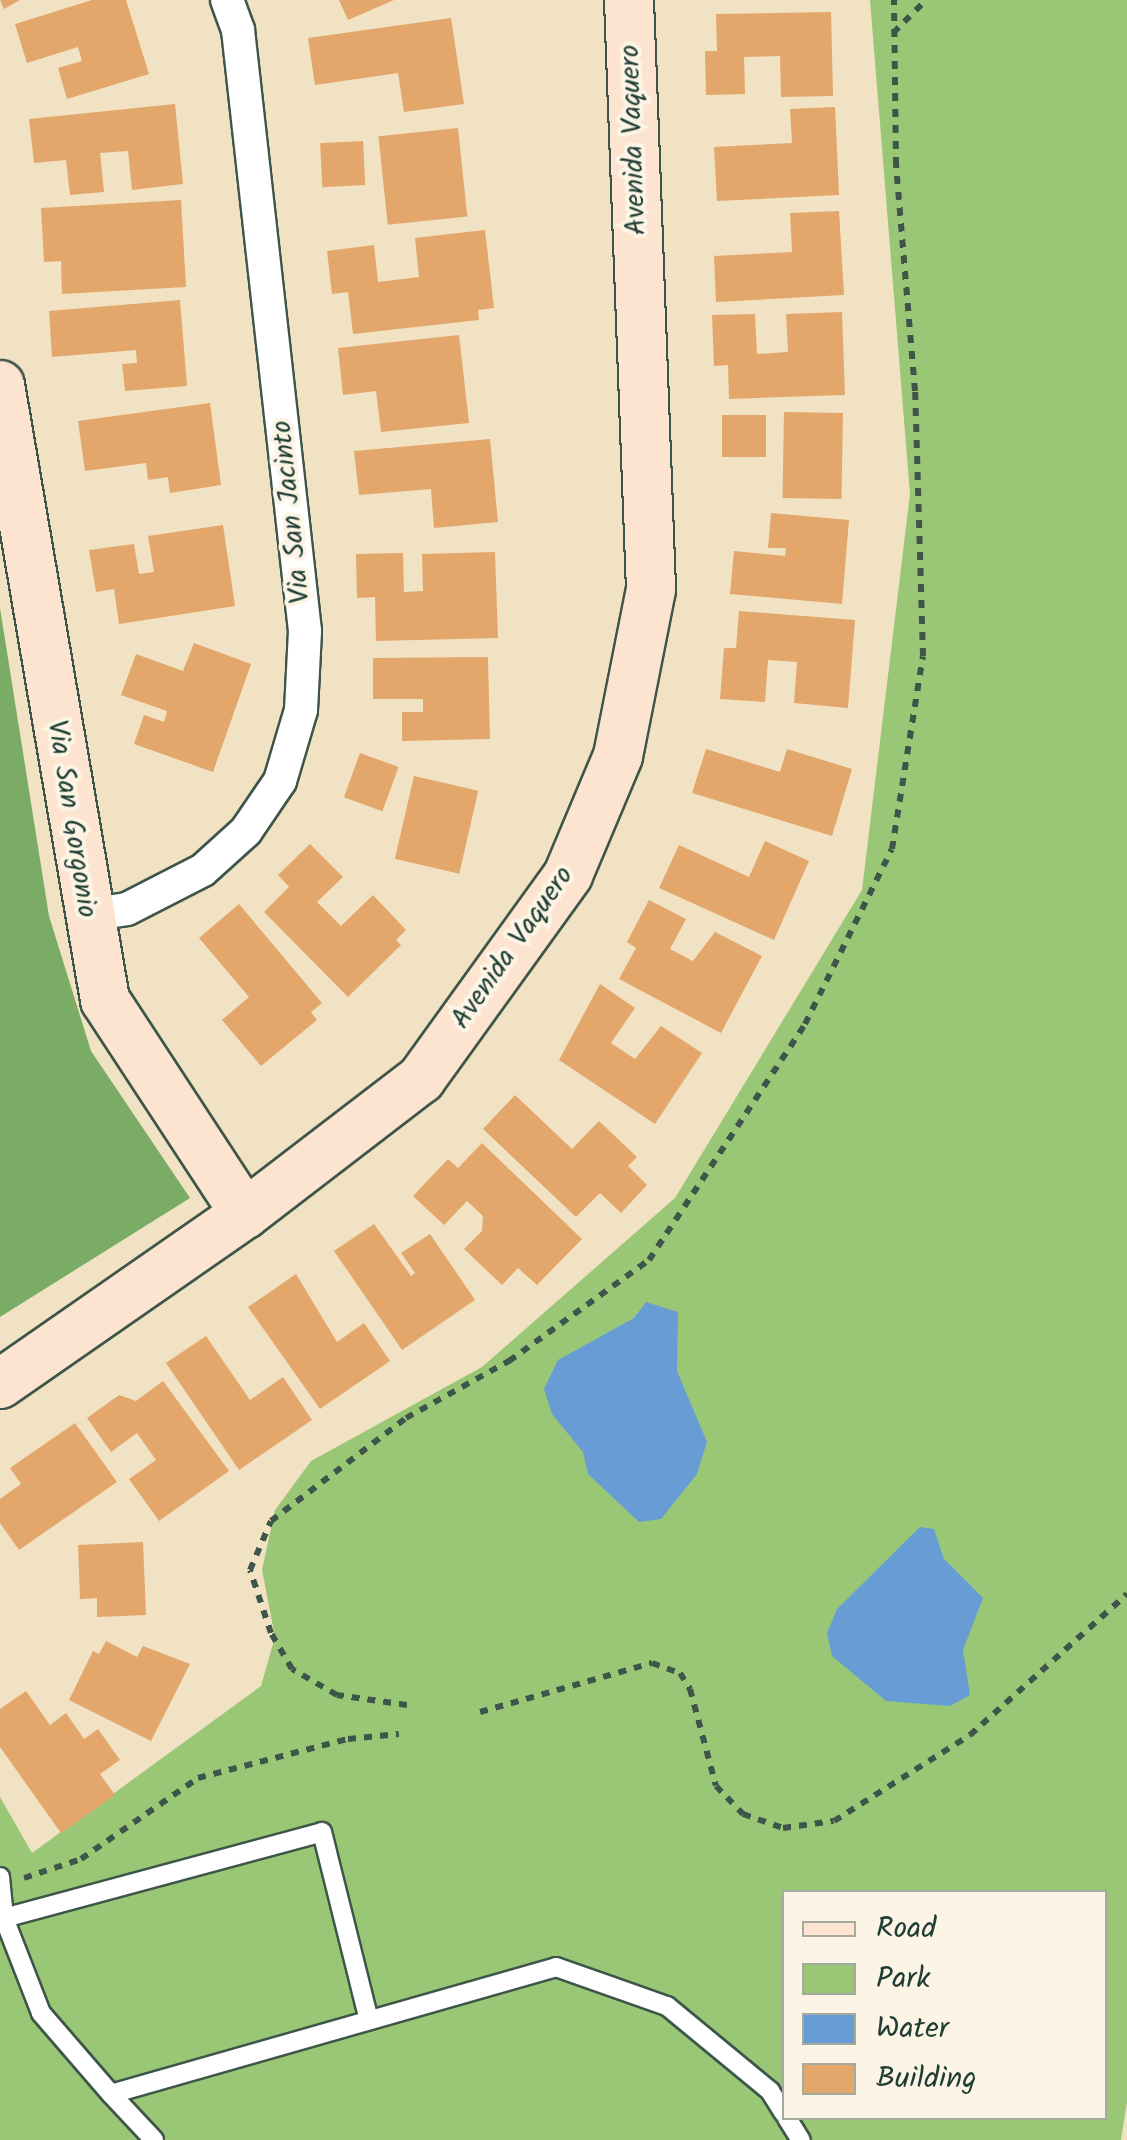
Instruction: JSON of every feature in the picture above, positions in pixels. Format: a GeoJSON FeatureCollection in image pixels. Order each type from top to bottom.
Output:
{"type":"FeatureCollection","features":[{"type":"Feature","properties":{"kind":"main road","name":"Avenida Vaquero"},"geometry":{"type":"LineString","coordinates":[[0,1384],[245,1214],[421,1079],[568,875],[618,756],[651,589],[629,0]]}},
{"type":"Feature","properties":{"kind":"main road","name":"Via San Gorgonio"},"geometry":{"type":"LineString","coordinates":[[0,385],[86,914],[105,1000],[245,1214]]}},
{"type":"Feature","properties":{"kind":"street","name":"Via San Jacinto"},"geometry":{"type":"LineString","coordinates":[[86,914],[127,909],[204,870],[246,831],[280,780],[301,710],[305,632],[238,30],[227,0]]}},
{"type":"Feature","properties":{"kind":"lane"},"geometry":{"type":"LineString","coordinates":[[4,1918],[322,1832],[369,2020]]}},
{"type":"Feature","properties":{"kind":"lane"},"geometry":{"type":"LineString","coordinates":[[0,1881],[4,1918],[41,2013],[154,2140]]}},
{"type":"Feature","properties":{"kind":"lane"},"geometry":{"type":"LineString","coordinates":[[111,2094],[556,1967],[667,2006],[770,2090],[782,2110]]}},
{"type":"Feature","properties":{"kind":"path"},"geometry":{"type":"LineString","coordinates":[[407,1706],[336,1695],[292,1669],[270,1633],[250,1570],[271,1521],[406,1418],[509,1361],[649,1260],[805,1024],[892,849],[923,656],[894,0]]}},
{"type":"Feature","properties":{"kind":"path"},"geometry":{"type":"LineString","coordinates":[[893,33],[926,0]]}},
{"type":"Feature","properties":{"kind":"path"},"geometry":{"type":"LineString","coordinates":[[480,1712],[652,1664],[680,1673],[690,1689],[716,1786],[742,1814],[783,1828],[834,1821],[970,1736],[1127,1594]]}},
{"type":"Feature","properties":{"kind":"path"},"geometry":{"type":"LineString","coordinates":[[0,1881],[81,1860],[198,1778],[348,1739],[399,1734]]}},
{"type":"Feature","properties":{"kind":"green space"},"geometry":{"type":"Polygon","coordinates":[[[870,0],[1127,0],[1127,2102],[1121,2140],[0,2140],[0,1797],[32,1853],[261,1686],[275,1637],[262,1570],[275,1510],[311,1461],[482,1367],[675,1198],[862,890],[910,494],[870,0]]]}},
{"type":"Feature","properties":{"kind":"green space"},"geometry":{"type":"Polygon","coordinates":[[[0,608],[49,916],[91,1051],[190,1198],[0,1317],[0,608]]]}},
{"type":"Feature","properties":{"kind":"water"},"geometry":{"type":"Polygon","coordinates":[[[646,1302],[678,1312],[677,1371],[707,1442],[697,1474],[661,1519],[639,1522],[588,1474],[583,1452],[552,1414],[544,1389],[558,1360],[634,1318],[646,1302]]]}},
{"type":"Feature","properties":{"kind":"water"},"geometry":{"type":"Polygon","coordinates":[[[920,1527],[934,1529],[944,1559],[983,1598],[963,1650],[970,1695],[950,1706],[886,1701],[832,1656],[827,1633],[837,1609],[920,1527]]]}},
{"type":"Feature","properties":{"kind":"building"},"geometry":{"type":"Polygon","coordinates":[[[0,0],[20,0],[4,9],[0,0]]]}},
{"type":"Feature","properties":{"kind":"building"},"geometry":{"type":"Polygon","coordinates":[[[92,0],[126,0],[149,74],[67,99],[58,68],[82,61],[78,47],[27,63],[15,24],[92,0]]]}},
{"type":"Feature","properties":{"kind":"building"},"geometry":{"type":"Polygon","coordinates":[[[339,0],[394,0],[348,20],[339,0]]]}},
{"type":"Feature","properties":{"kind":"building"},"geometry":{"type":"Polygon","coordinates":[[[831,12],[833,96],[781,97],[780,56],[744,57],[745,94],[706,95],[705,51],[717,51],[716,14],[831,12]]]}},
{"type":"Feature","properties":{"kind":"building"},"geometry":{"type":"Polygon","coordinates":[[[451,18],[464,104],[404,112],[398,73],[315,85],[308,38],[451,18]]]}},
{"type":"Feature","properties":{"kind":"building"},"geometry":{"type":"Polygon","coordinates":[[[175,104],[183,184],[132,190],[128,151],[100,153],[104,192],[70,195],[66,160],[34,163],[29,119],[175,104]]]}},
{"type":"Feature","properties":{"kind":"building"},"geometry":{"type":"Polygon","coordinates":[[[835,107],[839,195],[717,201],[714,147],[792,143],[790,109],[835,107]]]}},
{"type":"Feature","properties":{"kind":"building"},"geometry":{"type":"Polygon","coordinates":[[[458,128],[467,217],[388,225],[378,136],[458,128]]]}},
{"type":"Feature","properties":{"kind":"building"},"geometry":{"type":"Polygon","coordinates":[[[363,141],[365,185],[322,187],[320,143],[363,141]]]}},
{"type":"Feature","properties":{"kind":"building"},"geometry":{"type":"Polygon","coordinates":[[[181,200],[186,287],[62,294],[61,261],[44,262],[41,208],[181,200]]]}},
{"type":"Feature","properties":{"kind":"building"},"geometry":{"type":"Polygon","coordinates":[[[839,211],[844,295],[716,302],[714,256],[792,252],[790,213],[839,211]]]}},
{"type":"Feature","properties":{"kind":"building"},"geometry":{"type":"Polygon","coordinates":[[[485,230],[494,308],[478,310],[479,320],[353,334],[348,292],[332,294],[327,251],[374,245],[378,282],[419,277],[415,238],[485,230]]]}},
{"type":"Feature","properties":{"kind":"building"},"geometry":{"type":"Polygon","coordinates":[[[180,300],[187,386],[125,391],[122,364],[137,363],[136,350],[52,357],[49,311],[180,300]]]}},
{"type":"Feature","properties":{"kind":"building"},"geometry":{"type":"Polygon","coordinates":[[[842,312],[845,395],[729,399],[728,365],[714,366],[712,315],[755,314],[757,354],[788,352],[786,314],[842,312]]]}},
{"type":"Feature","properties":{"kind":"building"},"geometry":{"type":"Polygon","coordinates":[[[459,335],[469,423],[381,432],[376,391],[343,395],[338,348],[459,335]]]}},
{"type":"Feature","properties":{"kind":"building"},"geometry":{"type":"Polygon","coordinates":[[[210,403],[221,485],[170,493],[168,477],[148,480],[146,463],[85,471],[78,421],[210,403]]]}},
{"type":"Feature","properties":{"kind":"building"},"geometry":{"type":"Polygon","coordinates":[[[784,412],[843,413],[841,499],[782,498],[784,412]]]}},
{"type":"Feature","properties":{"kind":"building"},"geometry":{"type":"Polygon","coordinates":[[[722,415],[766,415],[766,457],[722,457],[722,415]]]}},
{"type":"Feature","properties":{"kind":"building"},"geometry":{"type":"Polygon","coordinates":[[[490,439],[498,522],[434,528],[431,489],[359,495],[354,451],[490,439]]]}},
{"type":"Feature","properties":{"kind":"building"},"geometry":{"type":"Polygon","coordinates":[[[771,513],[849,520],[842,604],[730,594],[734,551],[785,556],[786,548],[768,548],[771,513]]]}},
{"type":"Feature","properties":{"kind":"building"},"geometry":{"type":"Polygon","coordinates":[[[223,525],[235,606],[119,624],[114,589],[96,592],[89,550],[134,544],[139,574],[154,572],[148,536],[223,525]]]}},
{"type":"Feature","properties":{"kind":"building"},"geometry":{"type":"Polygon","coordinates":[[[495,552],[498,638],[376,641],[375,597],[357,598],[356,554],[403,553],[404,592],[423,591],[422,554],[495,552]]]}},
{"type":"Feature","properties":{"kind":"building"},"geometry":{"type":"Polygon","coordinates":[[[739,611],[855,620],[848,708],[794,703],[797,662],[768,660],[765,702],[720,699],[724,648],[736,648],[739,611]]]}},
{"type":"Feature","properties":{"kind":"building"},"geometry":{"type":"Polygon","coordinates":[[[194,643],[251,664],[213,772],[134,744],[144,715],[164,722],[167,711],[121,695],[136,654],[183,671],[194,643]]]}},
{"type":"Feature","properties":{"kind":"building"},"geometry":{"type":"Polygon","coordinates":[[[488,657],[490,739],[402,741],[402,712],[423,712],[423,699],[373,699],[373,658],[488,657]]]}},
{"type":"Feature","properties":{"kind":"building"},"geometry":{"type":"Polygon","coordinates":[[[706,749],[780,772],[787,749],[852,769],[832,836],[692,793],[706,749]]]}},
{"type":"Feature","properties":{"kind":"building"},"geometry":{"type":"Polygon","coordinates":[[[360,753],[399,767],[382,811],[344,797],[360,753]]]}},
{"type":"Feature","properties":{"kind":"building"},"geometry":{"type":"Polygon","coordinates":[[[414,776],[478,791],[459,874],[395,859],[414,776]]]}},
{"type":"Feature","properties":{"kind":"building"},"geometry":{"type":"Polygon","coordinates":[[[765,841],[809,861],[774,940],[659,888],[679,845],[749,877],[765,841]]]}},
{"type":"Feature","properties":{"kind":"building"},"geometry":{"type":"Polygon","coordinates":[[[310,844],[343,877],[317,902],[341,926],[373,895],[406,930],[396,940],[401,945],[348,997],[264,912],[289,887],[278,875],[310,844]]]}},
{"type":"Feature","properties":{"kind":"building"},"geometry":{"type":"Polygon","coordinates":[[[649,900],[686,919],[670,949],[693,961],[715,932],[762,956],[721,1033],[619,979],[636,948],[627,942],[649,900]]]}},
{"type":"Feature","properties":{"kind":"building"},"geometry":{"type":"Polygon","coordinates":[[[239,904],[322,1003],[311,1012],[317,1020],[261,1066],[222,1020],[249,997],[199,938],[239,904]]]}},
{"type":"Feature","properties":{"kind":"building"},"geometry":{"type":"Polygon","coordinates":[[[600,984],[635,1008],[611,1043],[635,1059],[661,1026],[702,1053],[655,1124],[559,1060],[600,984]]]}},
{"type":"Feature","properties":{"kind":"building"},"geometry":{"type":"Polygon","coordinates":[[[515,1095],[572,1149],[599,1121],[637,1157],[628,1166],[647,1185],[621,1213],[600,1193],[576,1217],[483,1129],[515,1095]]]}},
{"type":"Feature","properties":{"kind":"building"},"geometry":{"type":"Polygon","coordinates":[[[482,1143],[582,1239],[537,1285],[518,1268],[502,1285],[464,1249],[482,1231],[483,1216],[467,1201],[444,1225],[413,1196],[448,1159],[458,1168],[482,1143]]]}},
{"type":"Feature","properties":{"kind":"building"},"geometry":{"type":"Polygon","coordinates":[[[374,1224],[411,1276],[415,1273],[401,1253],[430,1234],[475,1300],[402,1350],[334,1251],[374,1224]]]}},
{"type":"Feature","properties":{"kind":"building"},"geometry":{"type":"Polygon","coordinates":[[[296,1274],[337,1342],[364,1323],[390,1361],[320,1409],[248,1307],[296,1274]]]}},
{"type":"Feature","properties":{"kind":"building"},"geometry":{"type":"Polygon","coordinates":[[[206,1336],[250,1400],[283,1377],[312,1420],[239,1470],[166,1363],[206,1336]]]}},
{"type":"Feature","properties":{"kind":"building"},"geometry":{"type":"Polygon","coordinates":[[[163,1381],[229,1471],[159,1521],[129,1479],[156,1460],[137,1433],[111,1452],[87,1418],[119,1395],[136,1401],[163,1381]]]}},
{"type":"Feature","properties":{"kind":"building"},"geometry":{"type":"Polygon","coordinates":[[[75,1423],[117,1482],[19,1550],[0,1523],[0,1499],[21,1484],[10,1468],[75,1423]]]}},
{"type":"Feature","properties":{"kind":"building"},"geometry":{"type":"Polygon","coordinates":[[[143,1542],[146,1615],[97,1617],[97,1598],[80,1599],[78,1545],[143,1542]]]}},
{"type":"Feature","properties":{"kind":"building"},"geometry":{"type":"Polygon","coordinates":[[[106,1641],[137,1657],[143,1646],[190,1664],[151,1741],[69,1700],[93,1651],[99,1654],[106,1641]]]}},
{"type":"Feature","properties":{"kind":"building"},"geometry":{"type":"Polygon","coordinates":[[[26,1691],[50,1725],[66,1713],[84,1739],[98,1729],[120,1760],[100,1774],[115,1795],[61,1833],[0,1747],[0,1709],[26,1691]]]}}]}
